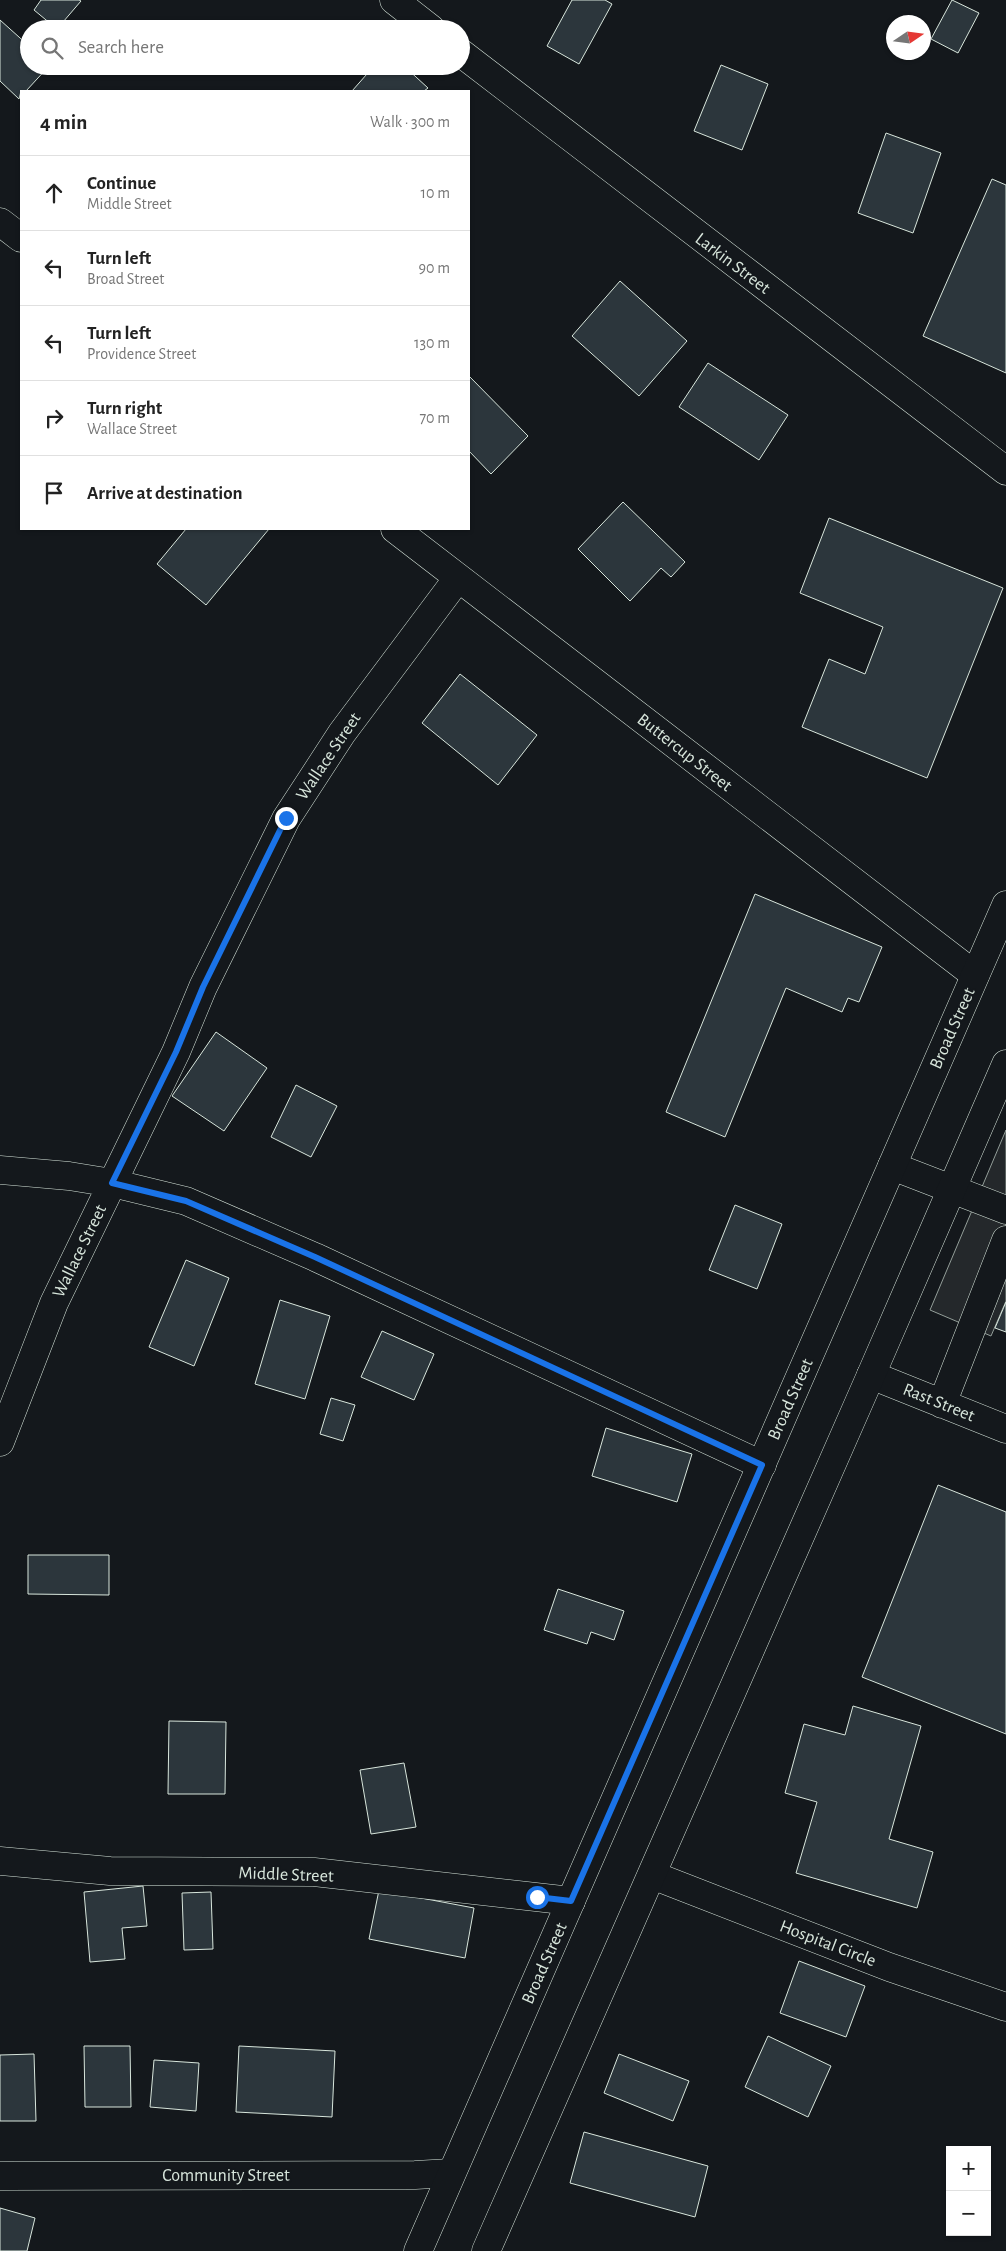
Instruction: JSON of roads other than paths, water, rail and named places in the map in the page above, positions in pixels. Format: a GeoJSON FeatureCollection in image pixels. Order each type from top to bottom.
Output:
{"type":"FeatureCollection","features":[{"type":"Feature","properties":{"kind":"street"},"geometry":{"type":"LineString","coordinates":[[394,0],[420,20]]}},
{"type":"Feature","properties":{"kind":"street","name":"Larkin Street"},"geometry":{"type":"LineString","coordinates":[[470,60],[1006,471]]}},
{"type":"Feature","properties":{"kind":"street"},"geometry":{"type":"LineString","coordinates":[[0,222],[20,237]]}},
{"type":"Feature","properties":{"kind":"street","name":"Buttercup Street"},"geometry":{"type":"LineString","coordinates":[[396,530],[975,975]]}},
{"type":"Feature","properties":{"kind":"street","name":"Wallace Street"},"geometry":{"type":"LineString","coordinates":[[0,1442],[54,1303],[176,1052],[203,987],[286,818],[342,733],[458,578]]}},
{"type":"Feature","properties":{"kind":"street","name":"Broad Street"},"geometry":{"type":"LineString","coordinates":[[418,2251],[1006,905]]}},
{"type":"Feature","properties":{"kind":"street"},"geometry":{"type":"LineString","coordinates":[[486,2251],[871,1376],[1006,1064]]}},
{"type":"Feature","properties":{"kind":"street"},"geometry":{"type":"LineString","coordinates":[[892,1166],[1006,1210]]}},
{"type":"Feature","properties":{"kind":"street"},"geometry":{"type":"LineString","coordinates":[[0,1170],[69,1176],[112,1183],[186,1201],[281,1242],[762,1465]]}},
{"type":"Feature","properties":{"kind":"street"},"geometry":{"type":"LineString","coordinates":[[942,1404],[1006,1240]]}},
{"type":"Feature","properties":{"kind":"street","name":"Rast Street"},"geometry":{"type":"LineString","coordinates":[[871,1376],[1006,1429]]}},
{"type":"Feature","properties":{"kind":"street","name":"Middle Street"},"geometry":{"type":"LineString","coordinates":[[0,1860],[110,1871],[314,1872],[571,1901]]}},
{"type":"Feature","properties":{"kind":"street","name":"Hospital Circle"},"geometry":{"type":"LineString","coordinates":[[652,1875],[889,1967],[1006,2007]]}},
{"type":"Feature","properties":{"kind":"street","name":"Community Street"},"geometry":{"type":"LineString","coordinates":[[0,2176],[415,2175],[452,2173]]}}]}
